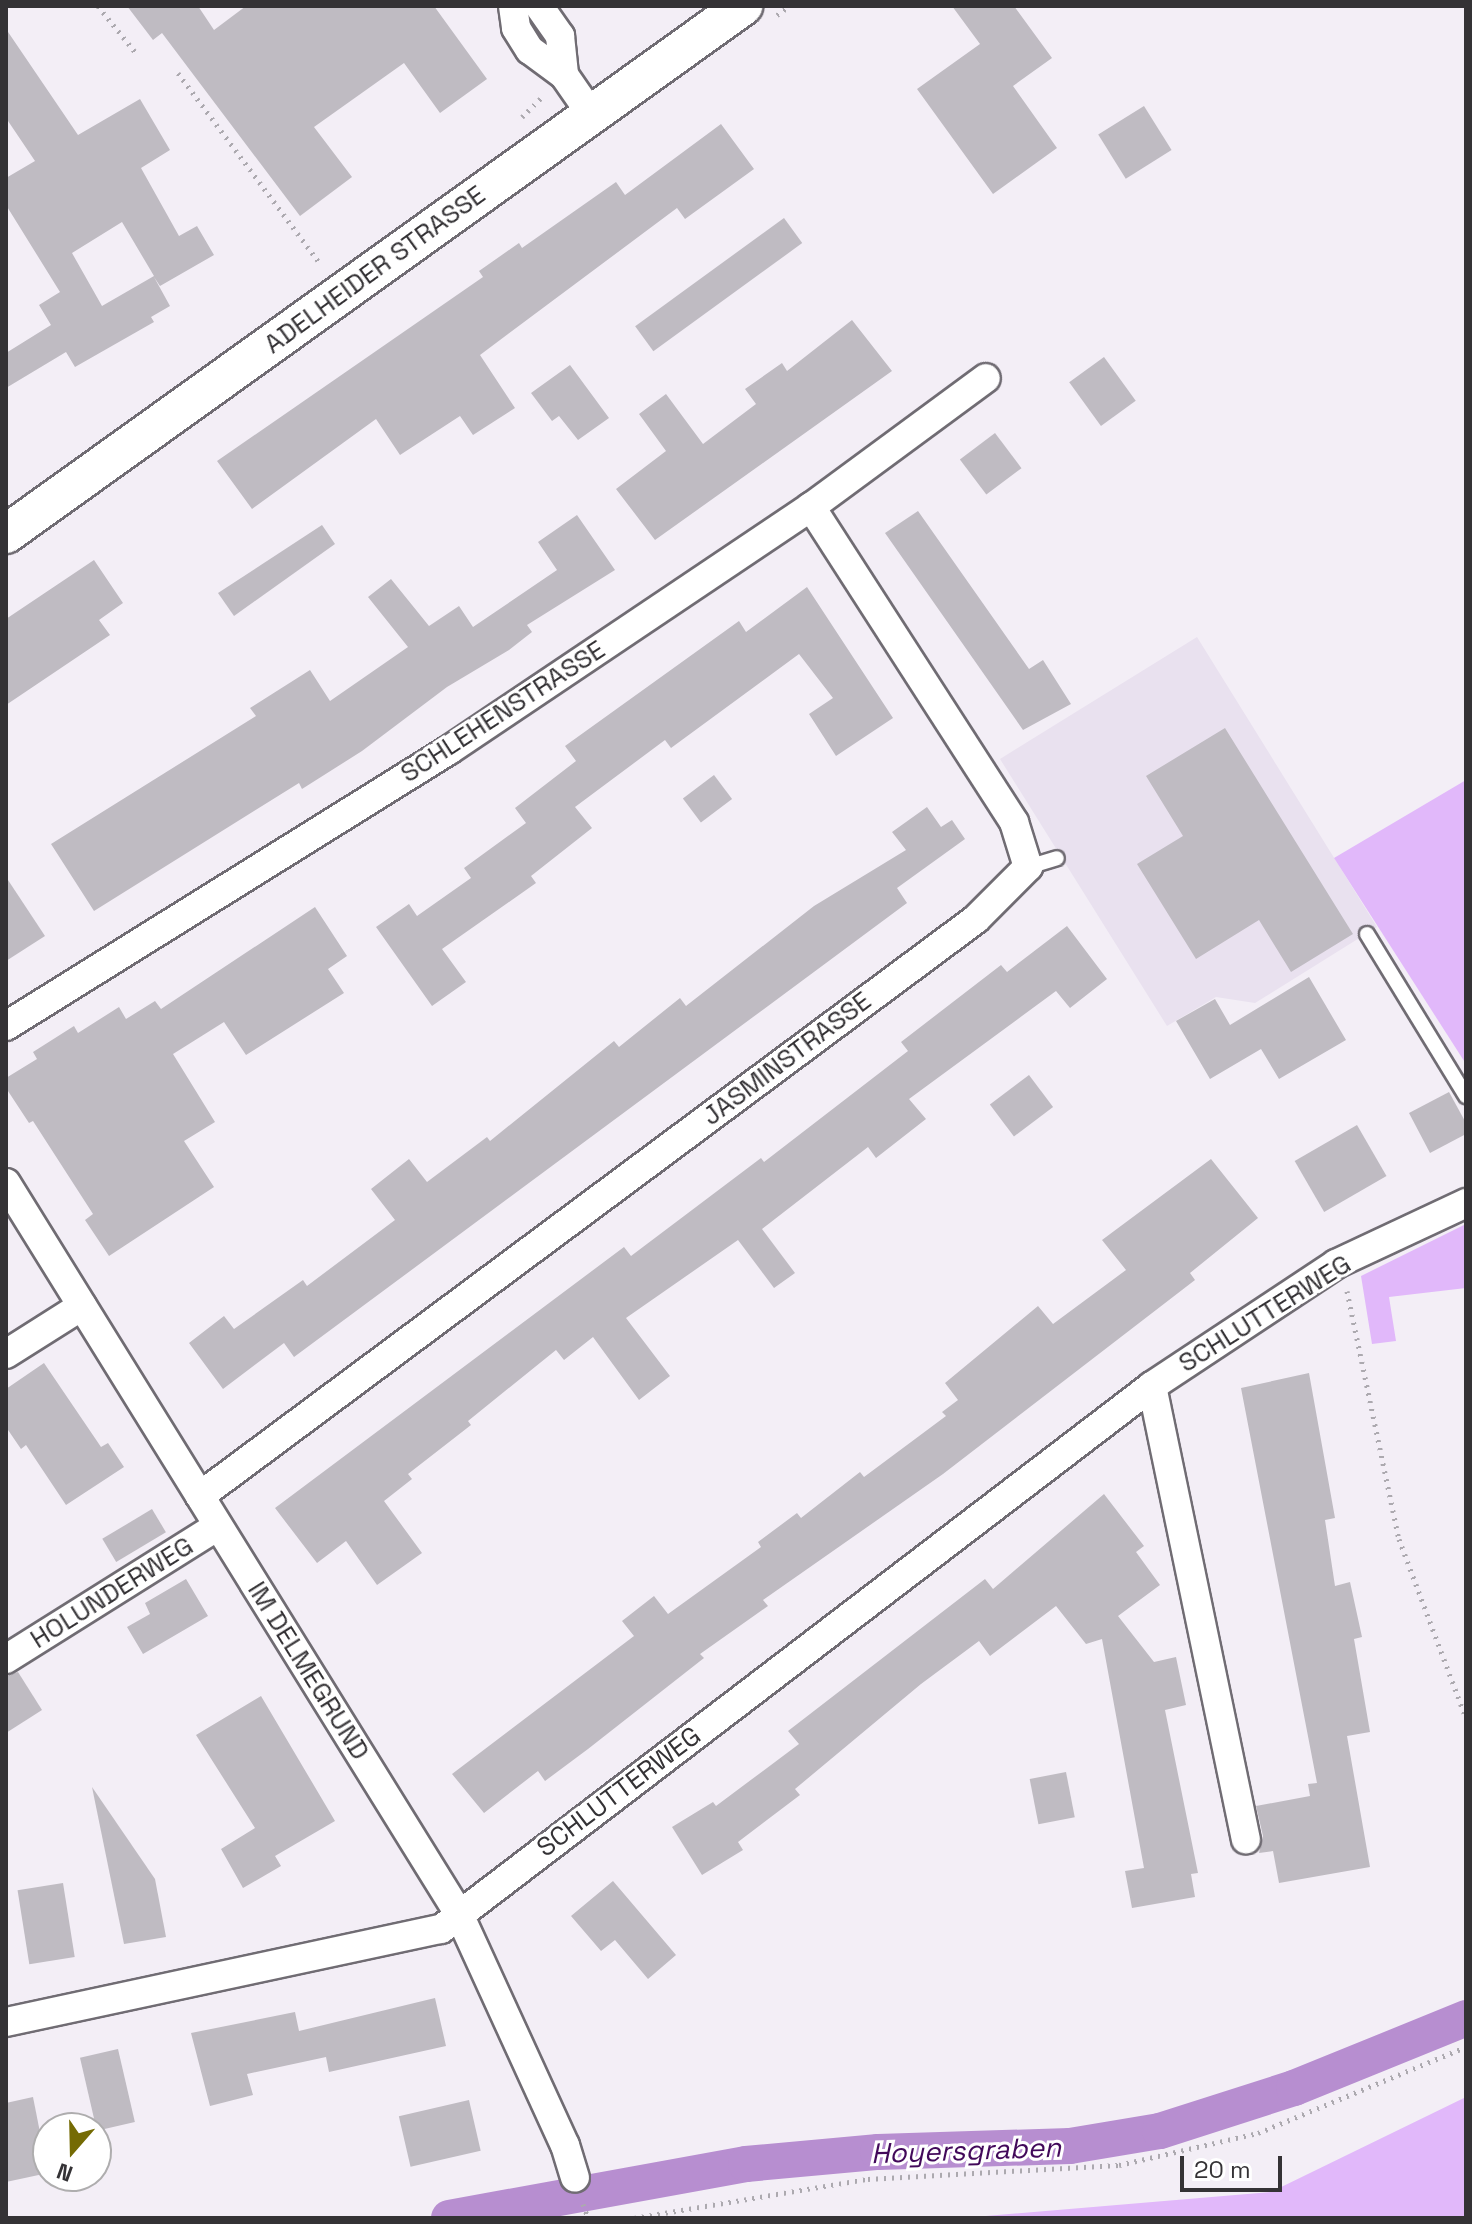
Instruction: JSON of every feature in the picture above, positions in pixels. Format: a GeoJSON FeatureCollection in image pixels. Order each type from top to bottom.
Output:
{"type":"FeatureCollection","features":[{"type":"Feature","properties":{"kind":"main road","name":"ADELHEIDER STRASSE"},"geometry":{"type":"LineString","coordinates":[[6,534],[743,6]]}},
{"type":"Feature","properties":{"kind":"street"},"geometry":{"type":"LineString","coordinates":[[513,6],[516,28],[530,50],[564,75],[591,114]]}},
{"type":"Feature","properties":{"kind":"street"},"geometry":{"type":"LineString","coordinates":[[539,6],[560,36],[564,75]]}},
{"type":"Feature","properties":{"kind":"street","name":"SCHLEHENSTRASSE"},"geometry":{"type":"LineString","coordinates":[[6,1026],[449,750],[811,507],[986,378]]}},
{"type":"Feature","properties":{"kind":"street"},"geometry":{"type":"LineString","coordinates":[[811,507],[1014,822],[1028,867]]}},
{"type":"Feature","properties":{"kind":"street","name":"JASMINSTRASSE"},"geometry":{"type":"LineString","coordinates":[[200,1496],[963,928],[1028,867]]}},
{"type":"Feature","properties":{"kind":"street","name":"IM DELMEGRUND"},"geometry":{"type":"LineString","coordinates":[[6,1183],[459,1914],[565,2145],[575,2177]]}},
{"type":"Feature","properties":{"kind":"street","name":"SCHLUTTERWEG"},"geometry":{"type":"LineString","coordinates":[[6,2022],[441,1929],[1152,1386],[1336,1264],[1466,1203]]}},
{"type":"Feature","properties":{"kind":"street"},"geometry":{"type":"LineString","coordinates":[[6,1354],[82,1306]]}},
{"type":"Feature","properties":{"kind":"street","name":"SCHLUTTERWEG"},"geometry":{"type":"LineString","coordinates":[[1152,1386],[1246,1839]]}},
{"type":"Feature","properties":{"kind":"street","name":"HOLUNDERWEG"},"geometry":{"type":"LineString","coordinates":[[6,1659],[218,1526]]}},
{"type":"Feature","properties":{"kind":"lane"},"geometry":{"type":"LineString","coordinates":[[1028,867],[1057,858]]}},
{"type":"Feature","properties":{"kind":"lane"},"geometry":{"type":"LineString","coordinates":[[1367,934],[1466,1096]]}},
{"type":"Feature","properties":{"kind":"path"},"geometry":{"type":"LineString","coordinates":[[98,6],[136,53]]}},
{"type":"Feature","properties":{"kind":"path"},"geometry":{"type":"LineString","coordinates":[[178,73],[343,293]]}},
{"type":"Feature","properties":{"kind":"path"},"geometry":{"type":"LineString","coordinates":[[1336,1264],[1348,1292],[1399,1539],[1466,1718]]}},
{"type":"Feature","properties":{"kind":"path"},"geometry":{"type":"LineString","coordinates":[[634,2218],[868,2179],[1119,2165],[1258,2133],[1466,2047]]}},
{"type":"Feature","properties":{"kind":"shaded area"},"geometry":{"type":"Polygon","coordinates":[[[1197,637],[1377,927],[1255,1003],[1216,997],[1167,1026],[1000,759],[1197,637]]]}},
{"type":"Feature","properties":{"kind":"shaded area"},"geometry":{"type":"Polygon","coordinates":[[[1466,780],[1466,1064],[1334,858],[1466,780]]]}},
{"type":"Feature","properties":{"kind":"shaded area"},"geometry":{"type":"Polygon","coordinates":[[[1466,1224],[1466,1288],[1389,1297],[1396,1341],[1372,1344],[1361,1276],[1466,1224]]]}},
{"type":"Feature","properties":{"kind":"shaded area"},"geometry":{"type":"Polygon","coordinates":[[[1466,2097],[1466,2218],[962,2218],[1271,2192],[1466,2097]]]}},
{"type":"Feature","properties":{"kind":"building"},"geometry":{"type":"Polygon","coordinates":[[[127,6],[198,6],[214,30],[246,6],[434,6],[487,79],[440,113],[404,63],[314,127],[352,177],[300,216],[162,33],[153,40],[127,6]]]}},
{"type":"Feature","properties":{"kind":"building"},"geometry":{"type":"Polygon","coordinates":[[[952,6],[1014,6],[1052,58],[1013,86],[1057,148],[993,194],[917,89],[980,44],[952,6]]]}},
{"type":"Feature","properties":{"kind":"building"},"geometry":{"type":"Polygon","coordinates":[[[6,29],[78,135],[140,99],[170,150],[141,168],[179,236],[197,226],[214,255],[160,286],[154,277],[170,306],[151,317],[154,322],[75,367],[66,352],[6,388],[6,353],[51,325],[39,305],[60,292],[6,205],[6,178],[35,161],[6,118],[6,29]],[[122,222],[72,253],[102,306],[154,276],[122,222]]]}},
{"type":"Feature","properties":{"kind":"building"},"geometry":{"type":"Polygon","coordinates":[[[1144,106],[1172,150],[1126,179],[1098,135],[1144,106]]]}},
{"type":"Feature","properties":{"kind":"building"},"geometry":{"type":"Polygon","coordinates":[[[721,124],[754,169],[685,219],[677,208],[480,355],[515,408],[473,435],[460,416],[400,455],[376,419],[252,509],[217,461],[483,277],[479,271],[519,243],[522,248],[616,182],[625,195],[721,124]]]}},
{"type":"Feature","properties":{"kind":"building"},"geometry":{"type":"Polygon","coordinates":[[[784,218],[802,243],[653,351],[635,326],[784,218]]]}},
{"type":"Feature","properties":{"kind":"building"},"geometry":{"type":"Polygon","coordinates":[[[852,320],[892,371],[655,540],[616,489],[666,451],[639,414],[666,394],[703,444],[756,404],[745,389],[782,363],[787,371],[852,320]]]}},
{"type":"Feature","properties":{"kind":"building"},"geometry":{"type":"Polygon","coordinates":[[[1104,357],[1136,401],[1101,426],[1069,382],[1104,357]]]}},
{"type":"Feature","properties":{"kind":"building"},"geometry":{"type":"Polygon","coordinates":[[[570,365],[609,418],[578,440],[559,416],[552,421],[531,393],[570,365]]]}},
{"type":"Feature","properties":{"kind":"building"},"geometry":{"type":"Polygon","coordinates":[[[995,433],[1021,468],[986,495],[960,459],[995,433]]]}},
{"type":"Feature","properties":{"kind":"building"},"geometry":{"type":"Polygon","coordinates":[[[918,511],[1029,669],[1043,660],[1071,704],[1023,730],[885,533],[918,511]]]}},
{"type":"Feature","properties":{"kind":"building"},"geometry":{"type":"Polygon","coordinates":[[[577,515],[615,570],[527,625],[532,632],[509,650],[447,687],[362,751],[302,789],[299,783],[94,911],[51,844],[256,716],[250,708],[310,670],[330,701],[408,647],[368,597],[391,579],[429,626],[459,606],[473,627],[557,570],[538,542],[577,515]]]}},
{"type":"Feature","properties":{"kind":"building"},"geometry":{"type":"Polygon","coordinates":[[[322,525],[335,544],[234,616],[218,593],[322,525]]]}},
{"type":"Feature","properties":{"kind":"building"},"geometry":{"type":"Polygon","coordinates":[[[94,560],[123,603],[99,620],[110,635],[6,705],[6,619],[94,560]]]}},
{"type":"Feature","properties":{"kind":"building"},"geometry":{"type":"Polygon","coordinates":[[[807,587],[893,718],[836,756],[809,714],[833,698],[799,654],[671,748],[665,740],[575,807],[592,828],[531,876],[536,883],[442,949],[466,982],[432,1006],[376,927],[409,904],[417,916],[471,878],[464,868],[526,823],[515,808],[576,761],[565,746],[739,621],[746,632],[807,587]]]}},
{"type":"Feature","properties":{"kind":"building"},"geometry":{"type":"Polygon","coordinates":[[[1225,728],[1353,934],[1291,972],[1259,920],[1196,959],[1137,864],[1183,836],[1146,776],[1225,728]]]}},
{"type":"Feature","properties":{"kind":"building"},"geometry":{"type":"Polygon","coordinates":[[[714,775],[732,799],[701,822],[683,798],[714,775]]]}},
{"type":"Feature","properties":{"kind":"building"},"geometry":{"type":"Polygon","coordinates":[[[927,807],[941,827],[952,820],[965,839],[897,888],[907,903],[294,1357],[284,1343],[223,1389],[189,1343],[224,1316],[234,1329],[303,1280],[307,1286],[395,1220],[371,1189],[409,1159],[427,1182],[487,1137],[490,1141],[614,1041],[619,1047],[680,998],[686,1006],[814,906],[906,850],[892,832],[927,807]]]}},
{"type":"Feature","properties":{"kind":"building"},"geometry":{"type":"Polygon","coordinates":[[[6,877],[45,936],[6,961],[6,877]]]}},
{"type":"Feature","properties":{"kind":"building"},"geometry":{"type":"Polygon","coordinates":[[[315,907],[347,956],[328,969],[344,993],[246,1055],[224,1022],[173,1054],[215,1122],[184,1141],[214,1187],[109,1256],[85,1220],[93,1214],[33,1121],[29,1123],[6,1088],[6,1078],[37,1059],[33,1052],[74,1026],[78,1033],[119,1007],[126,1019],[155,1001],[161,1009],[315,907]]]}},
{"type":"Feature","properties":{"kind":"building"},"geometry":{"type":"Polygon","coordinates":[[[1067,926],[1107,979],[1070,1008],[1056,991],[909,1099],[926,1119],[876,1158],[868,1147],[762,1229],[795,1273],[774,1288],[738,1240],[626,1318],[670,1376],[639,1400],[593,1337],[564,1360],[556,1350],[468,1421],[471,1425],[408,1474],[412,1479],[384,1501],[422,1553],[377,1585],[346,1541],[317,1563],[275,1508],[624,1247],[631,1256],[761,1158],[764,1162],[908,1051],[901,1042],[1001,965],[1007,972],[1067,926]]]}},
{"type":"Feature","properties":{"kind":"building"},"geometry":{"type":"Polygon","coordinates":[[[1309,977],[1346,1040],[1279,1079],[1261,1049],[1210,1079],[1176,1021],[1215,999],[1230,1025],[1309,977]]]}},
{"type":"Feature","properties":{"kind":"building"},"geometry":{"type":"Polygon","coordinates":[[[1029,1075],[1053,1107],[1014,1136],[990,1104],[1029,1075]]]}},
{"type":"Feature","properties":{"kind":"building"},"geometry":{"type":"Polygon","coordinates":[[[1449,1092],[1466,1123],[1466,1134],[1430,1153],[1409,1113],[1449,1092]]]}},
{"type":"Feature","properties":{"kind":"building"},"geometry":{"type":"Polygon","coordinates":[[[1357,1125],[1386,1176],[1324,1212],[1295,1161],[1357,1125]]]}},
{"type":"Feature","properties":{"kind":"building"},"geometry":{"type":"Polygon","coordinates":[[[1211,1159],[1258,1218],[1190,1273],[1195,1280],[943,1474],[763,1600],[768,1606],[700,1654],[704,1658],[588,1749],[545,1781],[538,1771],[484,1813],[452,1774],[634,1636],[622,1621],[654,1596],[668,1614],[761,1547],[758,1542],[797,1513],[801,1518],[860,1472],[864,1477],[946,1416],[942,1412],[958,1400],[945,1383],[1038,1306],[1053,1324],[1126,1270],[1102,1240],[1211,1159]]]}},
{"type":"Feature","properties":{"kind":"building"},"geometry":{"type":"Polygon","coordinates":[[[44,1363],[101,1447],[108,1443],[124,1467],[66,1505],[26,1445],[21,1449],[6,1427],[6,1389],[44,1363]]]}},
{"type":"Feature","properties":{"kind":"building"},"geometry":{"type":"Polygon","coordinates":[[[1309,1373],[1335,1518],[1325,1520],[1335,1586],[1350,1582],[1362,1637],[1354,1639],[1370,1732],[1347,1736],[1370,1867],[1279,1883],[1273,1851],[1259,1853],[1263,1836],[1256,1806],[1310,1796],[1308,1784],[1317,1783],[1241,1388],[1309,1373]]]}},
{"type":"Feature","properties":{"kind":"building"},"geometry":{"type":"Polygon","coordinates":[[[1104,1494],[1144,1546],[1136,1552],[1160,1585],[1118,1616],[1154,1662],[1176,1657],[1186,1705],[1165,1710],[1198,1873],[1191,1874],[1195,1897],[1132,1908],[1125,1871],[1144,1868],[1102,1639],[1086,1644],[1056,1606],[990,1656],[979,1641],[921,1684],[795,1789],[800,1795],[738,1842],[743,1850],[702,1875],[672,1827],[713,1802],[716,1806],[799,1744],[788,1731],[985,1579],[993,1589],[1104,1494]]]}},
{"type":"Feature","properties":{"kind":"building"},"geometry":{"type":"Polygon","coordinates":[[[152,1509],[166,1532],[116,1562],[102,1539],[152,1509]]]}},
{"type":"Feature","properties":{"kind":"building"},"geometry":{"type":"Polygon","coordinates":[[[186,1579],[208,1616],[143,1654],[127,1627],[150,1614],[145,1603],[186,1579]]]}},
{"type":"Feature","properties":{"kind":"building"},"geometry":{"type":"Polygon","coordinates":[[[18,1672],[42,1710],[6,1733],[6,1676],[18,1672]]]}},
{"type":"Feature","properties":{"kind":"building"},"geometry":{"type":"Polygon","coordinates":[[[261,1696],[335,1821],[275,1856],[281,1866],[243,1888],[221,1849],[255,1828],[196,1735],[261,1696]]]}},
{"type":"Feature","properties":{"kind":"building"},"geometry":{"type":"Polygon","coordinates":[[[1066,1772],[1075,1817],[1038,1824],[1030,1779],[1066,1772]]]}},
{"type":"Feature","properties":{"kind":"building"},"geometry":{"type":"Polygon","coordinates":[[[92,1787],[155,1879],[166,1937],[124,1944],[92,1787]]]}},
{"type":"Feature","properties":{"kind":"building"},"geometry":{"type":"Polygon","coordinates":[[[613,1881],[676,1955],[648,1979],[615,1940],[601,1951],[571,1916],[613,1881]]]}},
{"type":"Feature","properties":{"kind":"building"},"geometry":{"type":"Polygon","coordinates":[[[63,1883],[75,1957],[29,1964],[18,1890],[63,1883]]]}},
{"type":"Feature","properties":{"kind":"building"},"geometry":{"type":"Polygon","coordinates":[[[435,1998],[446,2046],[329,2072],[326,2057],[247,2074],[253,2095],[210,2106],[191,2033],[295,2012],[299,2031],[435,1998]]]}},
{"type":"Feature","properties":{"kind":"building"},"geometry":{"type":"Polygon","coordinates":[[[118,2049],[135,2122],[112,2127],[112,2112],[93,2112],[80,2058],[118,2049]]]}},
{"type":"Feature","properties":{"kind":"building"},"geometry":{"type":"Polygon","coordinates":[[[33,2097],[36,2112],[32,2112],[32,2176],[6,2182],[6,2103],[33,2097]]]}},
{"type":"Feature","properties":{"kind":"building"},"geometry":{"type":"Polygon","coordinates":[[[469,2100],[481,2151],[411,2167],[399,2116],[469,2100]]]}},
{"type":"Feature","properties":{"kind":"waterway","name":"Hoyersgraben"},"geometry":{"type":"LineString","coordinates":[[449,2218],[746,2164],[878,2152],[1070,2146],[1160,2131],[1294,2088],[1466,2018]]}}]}
